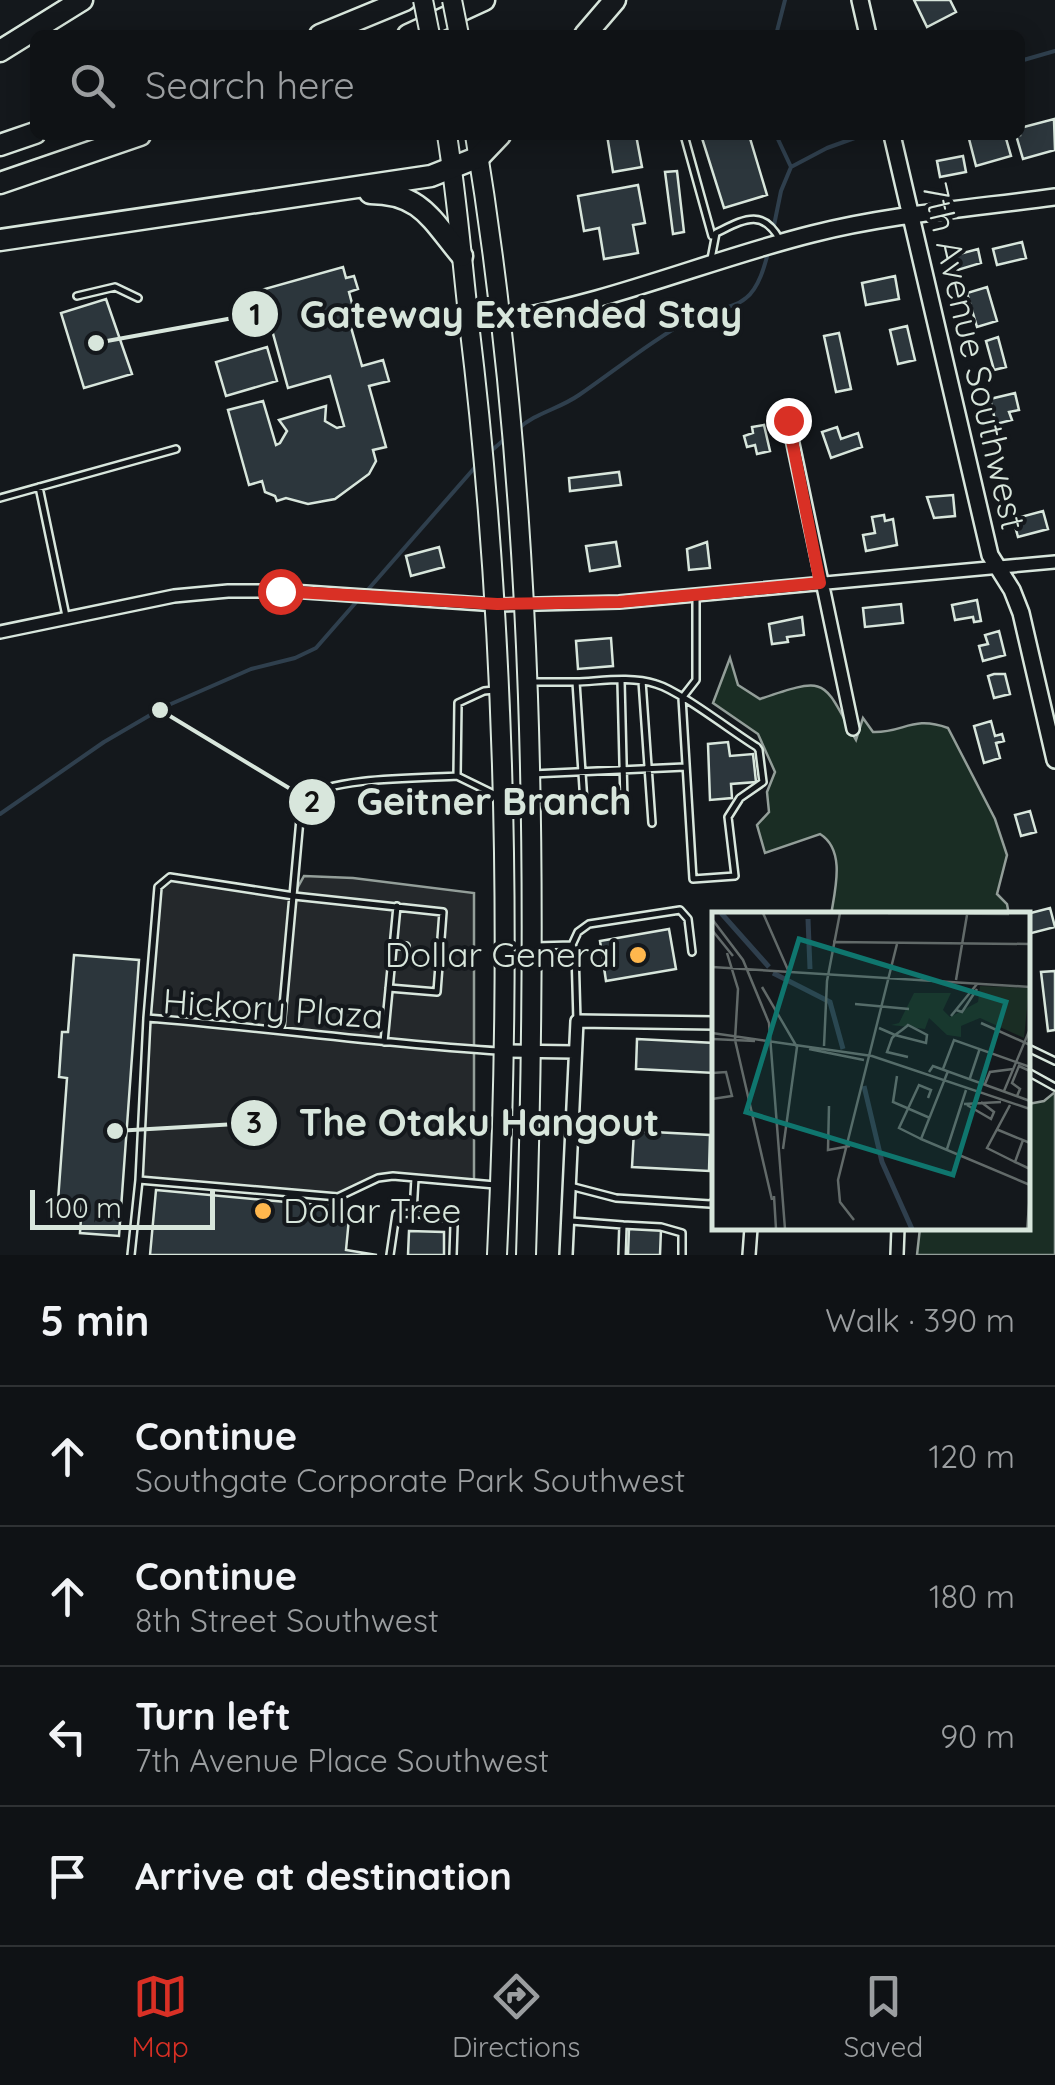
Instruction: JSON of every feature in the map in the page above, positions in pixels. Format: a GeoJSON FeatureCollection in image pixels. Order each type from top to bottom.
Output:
{"type":"FeatureCollection","features":[{"type":"Feature","properties":{"kind":"highway"},"geometry":{"type":"LineString","coordinates":[[34,30],[82,0]]}},
{"type":"Feature","properties":{"kind":"highway"},"geometry":{"type":"LineString","coordinates":[[332,30],[405,0]]}},
{"type":"Feature","properties":{"kind":"highway"},"geometry":{"type":"LineString","coordinates":[[419,30],[484,0]]}},
{"type":"Feature","properties":{"kind":"highway"},"geometry":{"type":"LineString","coordinates":[[590,30],[615,0]]}},
{"type":"Feature","properties":{"kind":"highway"},"geometry":{"type":"LineString","coordinates":[[0,51],[30,32]]}},
{"type":"Feature","properties":{"kind":"highway"},"geometry":{"type":"LineString","coordinates":[[0,145],[30,136]]}},
{"type":"Feature","properties":{"kind":"highway"},"geometry":{"type":"LineString","coordinates":[[0,183],[125,140]]}},
{"type":"Feature","properties":{"kind":"highway"},"geometry":{"type":"LineString","coordinates":[[314,196],[325,190],[452,170],[479,156],[495,140]]}},
{"type":"Feature","properties":{"kind":"highway"},"geometry":{"type":"LineString","coordinates":[[0,240],[314,196],[374,193],[406,198],[430,214],[462,256]]}},
{"type":"Feature","properties":{"kind":"main road"},"geometry":{"type":"LineString","coordinates":[[423,0],[429,30]]}},
{"type":"Feature","properties":{"kind":"main road"},"geometry":{"type":"LineString","coordinates":[[452,0],[458,30]]}},
{"type":"Feature","properties":{"kind":"main road"},"geometry":{"type":"LineString","coordinates":[[448,140],[497,604],[502,690],[506,1051],[497,1255]]}},
{"type":"Feature","properties":{"kind":"main road"},"geometry":{"type":"LineString","coordinates":[[477,140],[501,320],[525,604],[532,946],[526,1255]]}},
{"type":"Feature","properties":{"kind":"street"},"geometry":{"type":"LineString","coordinates":[[860,0],[867,30]]}},
{"type":"Feature","properties":{"kind":"street","name":"7th Avenue Southwest"},"geometry":{"type":"LineString","coordinates":[[893,140],[990,555],[1021,613],[1055,760]]}},
{"type":"Feature","properties":{"kind":"street"},"geometry":{"type":"LineString","coordinates":[[501,320],[579,304],[781,242],[866,222],[1055,197]]}},
{"type":"Feature","properties":{"kind":"street"},"geometry":{"type":"LineString","coordinates":[[788,420],[853,729]]}},
{"type":"Feature","properties":{"kind":"street"},"geometry":{"type":"LineString","coordinates":[[0,632],[174,596],[228,591],[291,591],[497,604],[619,602],[1055,562]]}},
{"type":"Feature","properties":{"kind":"street"},"geometry":{"type":"LineString","coordinates":[[566,1255],[577,1021],[712,1024]]}},
{"type":"Feature","properties":{"kind":"street"},"geometry":{"type":"LineString","coordinates":[[506,1051],[574,1052]]}},
{"type":"Feature","properties":{"kind":"street"},"geometry":{"type":"LineString","coordinates":[[749,1255],[751,1230]]}},
{"type":"Feature","properties":{"kind":"lane"},"geometry":{"type":"LineString","coordinates":[[685,140],[713,239],[711,262]]}},
{"type":"Feature","properties":{"kind":"lane"},"geometry":{"type":"LineString","coordinates":[[713,239],[716,233],[756,218],[772,226],[781,242]]}},
{"type":"Feature","properties":{"kind":"lane"},"geometry":{"type":"LineString","coordinates":[[77,296],[115,287],[138,298]]}},
{"type":"Feature","properties":{"kind":"lane"},"geometry":{"type":"LineString","coordinates":[[0,498],[176,449]]}},
{"type":"Feature","properties":{"kind":"lane"},"geometry":{"type":"LineString","coordinates":[[39,487],[66,619]]}},
{"type":"Feature","properties":{"kind":"lane"},"geometry":{"type":"LineString","coordinates":[[527,682],[642,680],[662,686],[682,698],[756,747],[763,782],[740,798],[728,817],[736,874],[732,877],[692,879],[682,698],[696,680],[696,596]]}},
{"type":"Feature","properties":{"kind":"lane"},"geometry":{"type":"LineString","coordinates":[[642,680],[652,823]]}},
{"type":"Feature","properties":{"kind":"lane"},"geometry":{"type":"LineString","coordinates":[[621,681],[624,802]]}},
{"type":"Feature","properties":{"kind":"lane"},"geometry":{"type":"LineString","coordinates":[[576,682],[584,803]]}},
{"type":"Feature","properties":{"kind":"lane"},"geometry":{"type":"LineString","coordinates":[[458,776],[458,704],[484,690],[502,690]]}},
{"type":"Feature","properties":{"kind":"lane"},"geometry":{"type":"LineString","coordinates":[[529,774],[686,766]]}},
{"type":"Feature","properties":{"kind":"lane"},"geometry":{"type":"LineString","coordinates":[[280,1028],[300,818],[307,798],[320,790],[347,784],[458,776],[506,799]]}},
{"type":"Feature","properties":{"kind":"lane"},"geometry":{"type":"LineString","coordinates":[[147,1018],[158,887],[170,877],[294,896],[443,912],[437,992],[389,988]]}},
{"type":"Feature","properties":{"kind":"lane"},"geometry":{"type":"LineString","coordinates":[[384,1042],[397,906]]}},
{"type":"Feature","properties":{"kind":"lane"},"geometry":{"type":"LineString","coordinates":[[577,1021],[577,958],[572,946],[578,932],[589,924],[680,910],[688,919],[692,952]]}},
{"type":"Feature","properties":{"kind":"lane"},"geometry":{"type":"LineString","coordinates":[[395,928],[406,929]]}},
{"type":"Feature","properties":{"kind":"lane"},"geometry":{"type":"LineString","coordinates":[[432,932],[442,933]]}},
{"type":"Feature","properties":{"kind":"lane"},"geometry":{"type":"LineString","coordinates":[[394,945],[406,946]]}},
{"type":"Feature","properties":{"kind":"lane"},"geometry":{"type":"LineString","coordinates":[[532,946],[572,946]]}},
{"type":"Feature","properties":{"kind":"lane"},"geometry":{"type":"LineString","coordinates":[[431,948],[440,949]]}},
{"type":"Feature","properties":{"kind":"lane"},"geometry":{"type":"LineString","coordinates":[[392,959],[405,960]]}},
{"type":"Feature","properties":{"kind":"lane"},"geometry":{"type":"LineString","coordinates":[[430,962],[439,963]]}},
{"type":"Feature","properties":{"kind":"lane","name":"Hickory Plaza"},"geometry":{"type":"LineString","coordinates":[[131,1255],[147,1018],[506,1051]]}},
{"type":"Feature","properties":{"kind":"lane"},"geometry":{"type":"LineString","coordinates":[[1030,1049],[1055,1062]]}},
{"type":"Feature","properties":{"kind":"lane"},"geometry":{"type":"LineString","coordinates":[[1030,1073],[1055,1087]]}},
{"type":"Feature","properties":{"kind":"lane"},"geometry":{"type":"LineString","coordinates":[[139,1180],[338,1197],[378,1178],[500,1186]]}},
{"type":"Feature","properties":{"kind":"lane"},"geometry":{"type":"LineString","coordinates":[[413,1212],[415,1178]]}},
{"type":"Feature","properties":{"kind":"lane"},"geometry":{"type":"LineString","coordinates":[[569,1186],[616,1198],[712,1203]]}},
{"type":"Feature","properties":{"kind":"lane"},"geometry":{"type":"LineString","coordinates":[[390,1255],[396,1214],[413,1212],[452,1219],[453,1255]]}},
{"type":"Feature","properties":{"kind":"lane"},"geometry":{"type":"LineString","coordinates":[[568,1221],[661,1227],[682,1233],[682,1255]]}},
{"type":"Feature","properties":{"kind":"lane"},"geometry":{"type":"LineString","coordinates":[[622,1255],[623,1225]]}},
{"type":"Feature","properties":{"kind":"green space"},"geometry":{"type":"Polygon","coordinates":[[[730,658],[738,685],[760,699],[800,687],[822,688],[856,740],[863,718],[873,732],[925,723],[948,728],[995,819],[1007,855],[997,894],[1007,904],[1008,912],[831,912],[837,871],[828,841],[820,834],[765,853],[757,825],[769,812],[767,792],[775,772],[758,734],[713,703],[730,658]]]}},
{"type":"Feature","properties":{"kind":"green space"},"geometry":{"type":"Polygon","coordinates":[[[1055,1092],[1055,1255],[917,1255],[920,1230],[1030,1230],[1030,1104],[1044,1101],[1055,1092]]]}},
{"type":"Feature","properties":{"kind":"shaded area"},"geometry":{"type":"Polygon","coordinates":[[[304,876],[474,893],[474,1183],[393,1176],[378,1178],[338,1197],[139,1180],[158,887],[170,877],[293,896],[304,876]]]}},
{"type":"Feature","properties":{"kind":"building"},"geometry":{"type":"Polygon","coordinates":[[[914,0],[950,0],[956,12],[927,27],[914,0]]]}},
{"type":"Feature","properties":{"kind":"building"},"geometry":{"type":"Polygon","coordinates":[[[1054,119],[1055,150],[1023,159],[1017,140],[1025,140],[1025,127],[1054,119]]]}},
{"type":"Feature","properties":{"kind":"building"},"geometry":{"type":"Polygon","coordinates":[[[608,140],[637,140],[642,167],[613,172],[608,140]]]}},
{"type":"Feature","properties":{"kind":"building"},"geometry":{"type":"Polygon","coordinates":[[[703,140],[750,140],[767,195],[724,208],[703,140]]]}},
{"type":"Feature","properties":{"kind":"building"},"geometry":{"type":"Polygon","coordinates":[[[969,140],[1006,140],[1011,156],[976,166],[969,140]]]}},
{"type":"Feature","properties":{"kind":"building"},"geometry":{"type":"Polygon","coordinates":[[[963,156],[966,172],[940,177],[937,161],[963,156]]]}},
{"type":"Feature","properties":{"kind":"building"},"geometry":{"type":"Polygon","coordinates":[[[677,171],[684,232],[673,234],[665,172],[677,171]]]}},
{"type":"Feature","properties":{"kind":"building"},"geometry":{"type":"Polygon","coordinates":[[[638,185],[645,223],[633,225],[638,253],[604,259],[599,228],[584,231],[578,196],[638,185]]]}},
{"type":"Feature","properties":{"kind":"building"},"geometry":{"type":"Polygon","coordinates":[[[1022,242],[1026,258],[997,265],[993,249],[1022,242]]]}},
{"type":"Feature","properties":{"kind":"building"},"geometry":{"type":"Polygon","coordinates":[[[978,249],[981,263],[951,272],[948,257],[978,249]]]}},
{"type":"Feature","properties":{"kind":"building"},"geometry":{"type":"Polygon","coordinates":[[[343,267],[346,278],[354,276],[358,289],[349,292],[354,311],[347,313],[362,366],[383,360],[389,381],[369,386],[386,447],[373,450],[376,461],[369,474],[335,499],[308,504],[286,498],[277,501],[265,492],[262,481],[249,485],[228,410],[263,401],[276,445],[287,431],[279,420],[326,406],[325,421],[337,428],[344,426],[330,376],[288,388],[261,290],[343,267]]]}},
{"type":"Feature","properties":{"kind":"building"},"geometry":{"type":"Polygon","coordinates":[[[895,276],[899,299],[866,305],[862,283],[895,276]]]}},
{"type":"Feature","properties":{"kind":"building"},"geometry":{"type":"Polygon","coordinates":[[[987,287],[997,321],[977,327],[967,293],[987,287]]]}},
{"type":"Feature","properties":{"kind":"building"},"geometry":{"type":"Polygon","coordinates":[[[106,299],[132,374],[84,388],[61,313],[106,299]]]}},
{"type":"Feature","properties":{"kind":"building"},"geometry":{"type":"Polygon","coordinates":[[[907,326],[915,360],[898,364],[890,330],[907,326]]]}},
{"type":"Feature","properties":{"kind":"building"},"geometry":{"type":"Polygon","coordinates":[[[839,333],[851,389],[836,392],[824,336],[839,333]]]}},
{"type":"Feature","properties":{"kind":"building"},"geometry":{"type":"Polygon","coordinates":[[[998,337],[1006,367],[994,370],[986,341],[998,337]]]}},
{"type":"Feature","properties":{"kind":"building"},"geometry":{"type":"Polygon","coordinates":[[[267,347],[277,381],[226,396],[216,362],[267,347]]]}},
{"type":"Feature","properties":{"kind":"building"},"geometry":{"type":"Polygon","coordinates":[[[1015,393],[1019,410],[1009,412],[1012,420],[996,424],[990,399],[1015,393]]]}},
{"type":"Feature","properties":{"kind":"building"},"geometry":{"type":"Polygon","coordinates":[[[764,425],[770,451],[757,454],[755,445],[747,447],[744,436],[753,433],[752,427],[764,425]]]}},
{"type":"Feature","properties":{"kind":"building"},"geometry":{"type":"Polygon","coordinates":[[[837,427],[841,439],[858,433],[862,447],[831,458],[822,432],[837,427]]]}},
{"type":"Feature","properties":{"kind":"building"},"geometry":{"type":"Polygon","coordinates":[[[619,472],[621,485],[570,491],[569,478],[619,472]]]}},
{"type":"Feature","properties":{"kind":"building"},"geometry":{"type":"Polygon","coordinates":[[[953,495],[955,516],[934,518],[927,497],[953,495]]]}},
{"type":"Feature","properties":{"kind":"building"},"geometry":{"type":"Polygon","coordinates":[[[1043,511],[1048,529],[1018,537],[1013,519],[1043,511]]]}},
{"type":"Feature","properties":{"kind":"building"},"geometry":{"type":"Polygon","coordinates":[[[884,515],[885,521],[893,519],[897,545],[866,551],[863,535],[875,533],[872,517],[884,515]]]}},
{"type":"Feature","properties":{"kind":"building"},"geometry":{"type":"Polygon","coordinates":[[[616,542],[620,566],[590,571],[586,546],[616,542]]]}},
{"type":"Feature","properties":{"kind":"building"},"geometry":{"type":"Polygon","coordinates":[[[707,542],[710,568],[689,570],[687,549],[707,542]]]}},
{"type":"Feature","properties":{"kind":"building"},"geometry":{"type":"Polygon","coordinates":[[[439,547],[444,567],[411,576],[406,556],[439,547]]]}},
{"type":"Feature","properties":{"kind":"building"},"geometry":{"type":"Polygon","coordinates":[[[977,600],[981,621],[974,622],[973,617],[955,620],[952,605],[977,600]]]}},
{"type":"Feature","properties":{"kind":"building"},"geometry":{"type":"Polygon","coordinates":[[[901,604],[903,623],[865,627],[863,608],[901,604]]]}},
{"type":"Feature","properties":{"kind":"building"},"geometry":{"type":"Polygon","coordinates":[[[802,617],[804,635],[772,644],[769,624],[802,617]]]}},
{"type":"Feature","properties":{"kind":"building"},"geometry":{"type":"Polygon","coordinates":[[[999,631],[1005,655],[983,661],[979,646],[988,644],[985,635],[999,631]]]}},
{"type":"Feature","properties":{"kind":"building"},"geometry":{"type":"Polygon","coordinates":[[[611,638],[613,666],[578,669],[576,641],[611,638]]]}},
{"type":"Feature","properties":{"kind":"building"},"geometry":{"type":"Polygon","coordinates":[[[1005,674],[1010,694],[994,698],[988,676],[1005,674]]]}},
{"type":"Feature","properties":{"kind":"building"},"geometry":{"type":"Polygon","coordinates":[[[991,721],[995,736],[1002,734],[1004,741],[996,743],[1000,758],[984,763],[974,726],[991,721]]]}},
{"type":"Feature","properties":{"kind":"building"},"geometry":{"type":"Polygon","coordinates":[[[728,742],[730,756],[753,754],[756,782],[731,784],[732,798],[710,800],[708,744],[728,742]]]}},
{"type":"Feature","properties":{"kind":"building"},"geometry":{"type":"Polygon","coordinates":[[[1030,811],[1036,832],[1021,836],[1015,815],[1030,811]]]}},
{"type":"Feature","properties":{"kind":"building"},"geometry":{"type":"Polygon","coordinates":[[[1050,908],[1055,927],[1030,933],[1030,913],[1050,908]]]}},
{"type":"Feature","properties":{"kind":"building","name":"Dollar General"},"geometry":{"type":"Polygon","coordinates":[[[669,929],[676,969],[606,981],[600,941],[669,929]]]}},
{"type":"Feature","properties":{"kind":"building"},"geometry":{"type":"Polygon","coordinates":[[[74,955],[139,960],[119,1236],[80,1233],[82,1203],[58,1201],[67,1078],[59,1077],[62,1032],[68,1032],[74,955]]]}},
{"type":"Feature","properties":{"kind":"building"},"geometry":{"type":"Polygon","coordinates":[[[1055,971],[1055,1030],[1048,1031],[1041,972],[1055,971]]]}},
{"type":"Feature","properties":{"kind":"building"},"geometry":{"type":"Polygon","coordinates":[[[637,1039],[712,1043],[712,1073],[636,1069],[637,1039]]]}},
{"type":"Feature","properties":{"kind":"building"},"geometry":{"type":"Polygon","coordinates":[[[634,1131],[710,1135],[709,1171],[632,1167],[634,1131]]]}},
{"type":"Feature","properties":{"kind":"building"},"geometry":{"type":"Polygon","coordinates":[[[156,1190],[350,1208],[346,1250],[377,1255],[150,1255],[156,1190]]]}},
{"type":"Feature","properties":{"kind":"building"},"geometry":{"type":"Polygon","coordinates":[[[629,1228],[661,1229],[660,1255],[628,1255],[629,1228]]]}},
{"type":"Feature","properties":{"kind":"building"},"geometry":{"type":"Polygon","coordinates":[[[409,1231],[444,1232],[444,1255],[408,1255],[409,1231]]]}},
{"type":"Feature","properties":{"kind":"waterway"},"geometry":{"type":"LineString","coordinates":[[777,30],[785,0]]}},
{"type":"Feature","properties":{"kind":"waterway"},"geometry":{"type":"LineString","coordinates":[[1025,60],[1055,51]]}},
{"type":"Feature","properties":{"kind":"waterway"},"geometry":{"type":"LineString","coordinates":[[771,240],[781,191],[791,167],[778,140]]}},
{"type":"Feature","properties":{"kind":"waterway"},"geometry":{"type":"LineString","coordinates":[[791,167],[849,140]]}},
{"type":"Feature","properties":{"kind":"waterway"},"geometry":{"type":"LineString","coordinates":[[518,429],[579,395],[680,326],[746,298],[758,282],[769,249]]}},
{"type":"Feature","properties":{"kind":"waterway"},"geometry":{"type":"LineString","coordinates":[[491,451],[506,438]]}},
{"type":"Feature","properties":{"kind":"waterway"},"geometry":{"type":"LineString","coordinates":[[365,593],[477,465]]}},
{"type":"Feature","properties":{"kind":"waterway"},"geometry":{"type":"LineString","coordinates":[[0,814],[104,742],[164,707],[251,669],[295,658],[316,648],[358,600]]}},
{"type":"Feature","properties":{"kind":"place","name":"Gateway Extended Stay"},"geometry":{"type":"Point","coordinates":[96,343]}},
{"type":"Feature","properties":{"kind":"place","name":"Geitner Branch"},"geometry":{"type":"Point","coordinates":[160,710]}},
{"type":"Feature","properties":{"kind":"place","name":"Dollar General"},"geometry":{"type":"Point","coordinates":[638,955]}},
{"type":"Feature","properties":{"kind":"place","name":"The Otaku Hangout"},"geometry":{"type":"Point","coordinates":[115,1131]}},
{"type":"Feature","properties":{"kind":"place","name":"Dollar Tree"},"geometry":{"type":"Point","coordinates":[263,1211]}},
{"type":"Feature","properties":{"kind":"route"},"geometry":{"type":"LineString","coordinates":[[280,591],[497,604],[619,602],[820,583],[788,420]]}}]}
